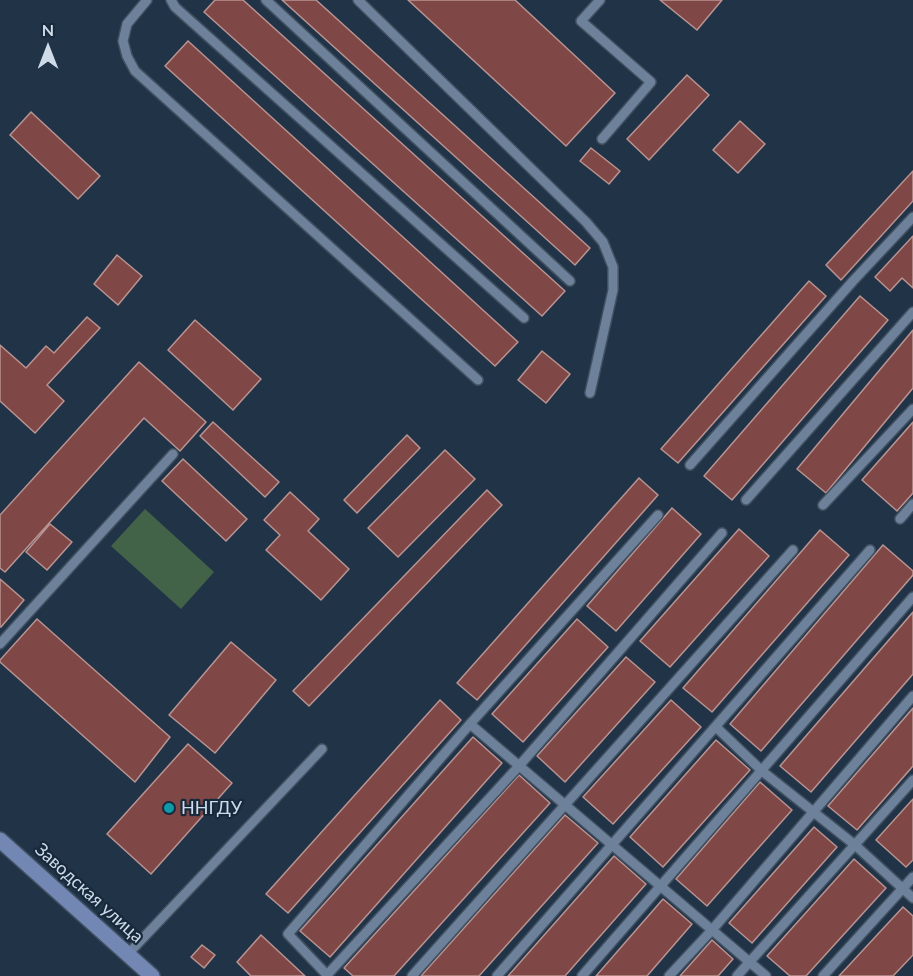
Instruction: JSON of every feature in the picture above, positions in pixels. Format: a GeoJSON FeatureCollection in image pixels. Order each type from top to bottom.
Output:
{"type":"FeatureCollection","features":[{"type":"Feature","properties":{"kind":"street","name":"Заводская улица"},"geometry":{"type":"LineString","coordinates":[[0,840],[152,976]]}},
{"type":"Feature","properties":{"kind":"lane"},"geometry":{"type":"LineString","coordinates":[[147,0],[127,24],[123,41],[127,56],[135,70],[477,380]]}},
{"type":"Feature","properties":{"kind":"lane"},"geometry":{"type":"LineString","coordinates":[[171,0],[175,7],[524,318]]}},
{"type":"Feature","properties":{"kind":"lane"},"geometry":{"type":"LineString","coordinates":[[266,0],[570,280]]}},
{"type":"Feature","properties":{"kind":"lane"},"geometry":{"type":"LineString","coordinates":[[357,0],[586,222],[603,242],[613,267],[613,290],[590,393]]}},
{"type":"Feature","properties":{"kind":"lane"},"geometry":{"type":"LineString","coordinates":[[600,0],[581,21],[651,82],[602,139]]}},
{"type":"Feature","properties":{"kind":"lane"},"geometry":{"type":"LineString","coordinates":[[690,465],[853,281],[913,217]]}},
{"type":"Feature","properties":{"kind":"lane"},"geometry":{"type":"LineString","coordinates":[[746,500],[913,312]]}},
{"type":"Feature","properties":{"kind":"lane"},"geometry":{"type":"LineString","coordinates":[[824,505],[913,409]]}},
{"type":"Feature","properties":{"kind":"lane"},"geometry":{"type":"LineString","coordinates":[[0,644],[173,454]]}},
{"type":"Feature","properties":{"kind":"lane"},"geometry":{"type":"LineString","coordinates":[[900,519],[913,504]]}},
{"type":"Feature","properties":{"kind":"lane"},"geometry":{"type":"LineString","coordinates":[[658,514],[470,724],[288,934],[328,976],[519,766],[722,533]]}},
{"type":"Feature","properties":{"kind":"lane"},"geometry":{"type":"LineString","coordinates":[[412,976],[794,550]]}},
{"type":"Feature","properties":{"kind":"lane"},"geometry":{"type":"LineString","coordinates":[[497,976],[870,550]]}},
{"type":"Feature","properties":{"kind":"lane"},"geometry":{"type":"LineString","coordinates":[[582,976],[913,597]]}},
{"type":"Feature","properties":{"kind":"lane"},"geometry":{"type":"LineString","coordinates":[[669,976],[712,930],[913,696]]}},
{"type":"Feature","properties":{"kind":"lane"},"geometry":{"type":"LineString","coordinates":[[470,724],[766,976]]}},
{"type":"Feature","properties":{"kind":"lane"},"geometry":{"type":"LineString","coordinates":[[716,728],[762,771],[855,845],[913,898]]}},
{"type":"Feature","properties":{"kind":"lane"},"geometry":{"type":"LineString","coordinates":[[128,954],[322,749]]}},
{"type":"Feature","properties":{"kind":"lane"},"geometry":{"type":"LineString","coordinates":[[737,976],[913,780]]}},
{"type":"Feature","properties":{"kind":"lane"},"geometry":{"type":"LineString","coordinates":[[823,976],[913,877]]}},
{"type":"Feature","properties":{"kind":"green space"},"geometry":{"type":"Polygon","coordinates":[[[145,509],[214,572],[181,609],[111,546],[145,509]]]}},
{"type":"Feature","properties":{"kind":"building"},"geometry":{"type":"Polygon","coordinates":[[[215,0],[243,0],[565,291],[542,316],[204,12],[215,0]]]}},
{"type":"Feature","properties":{"kind":"building"},"geometry":{"type":"Polygon","coordinates":[[[282,0],[316,0],[590,248],[575,265],[282,0]]]}},
{"type":"Feature","properties":{"kind":"building"},"geometry":{"type":"Polygon","coordinates":[[[408,0],[515,0],[615,93],[566,146],[408,0]]]}},
{"type":"Feature","properties":{"kind":"building"},"geometry":{"type":"Polygon","coordinates":[[[660,0],[722,0],[697,30],[660,0]]]}},
{"type":"Feature","properties":{"kind":"building"},"geometry":{"type":"Polygon","coordinates":[[[188,41],[518,342],[495,366],[165,66],[188,41]]]}},
{"type":"Feature","properties":{"kind":"building"},"geometry":{"type":"Polygon","coordinates":[[[687,75],[709,95],[649,160],[627,139],[687,75]]]}},
{"type":"Feature","properties":{"kind":"building"},"geometry":{"type":"Polygon","coordinates":[[[31,112],[100,176],[78,199],[10,135],[31,112]]]}},
{"type":"Feature","properties":{"kind":"building"},"geometry":{"type":"Polygon","coordinates":[[[740,121],[765,144],[738,173],[713,150],[740,121]]]}},
{"type":"Feature","properties":{"kind":"building"},"geometry":{"type":"Polygon","coordinates":[[[591,148],[620,171],[609,184],[580,161],[591,148]]]}},
{"type":"Feature","properties":{"kind":"building"},"geometry":{"type":"Polygon","coordinates":[[[913,171],[913,201],[841,280],[826,265],[913,171]]]}},
{"type":"Feature","properties":{"kind":"building"},"geometry":{"type":"Polygon","coordinates":[[[913,236],[913,288],[902,278],[890,291],[875,277],[913,236]]]}},
{"type":"Feature","properties":{"kind":"building"},"geometry":{"type":"Polygon","coordinates":[[[117,255],[142,276],[118,305],[94,284],[117,255]]]}},
{"type":"Feature","properties":{"kind":"building"},"geometry":{"type":"Polygon","coordinates":[[[809,281],[826,296],[678,463],[661,449],[809,281]]]}},
{"type":"Feature","properties":{"kind":"building"},"geometry":{"type":"Polygon","coordinates":[[[860,296],[888,320],[732,500],[704,476],[860,296]]]}},
{"type":"Feature","properties":{"kind":"building"},"geometry":{"type":"Polygon","coordinates":[[[87,317],[100,328],[47,385],[64,401],[35,433],[0,401],[0,345],[26,368],[46,346],[54,353],[87,317]]]}},
{"type":"Feature","properties":{"kind":"building"},"geometry":{"type":"Polygon","coordinates":[[[195,320],[261,379],[233,410],[168,350],[195,320]]]}},
{"type":"Feature","properties":{"kind":"building"},"geometry":{"type":"Polygon","coordinates":[[[913,330],[913,388],[826,493],[797,469],[913,330]]]}},
{"type":"Feature","properties":{"kind":"building"},"geometry":{"type":"Polygon","coordinates":[[[542,351],[570,374],[546,403],[518,380],[542,351]]]}},
{"type":"Feature","properties":{"kind":"building"},"geometry":{"type":"Polygon","coordinates":[[[139,362],[206,422],[180,451],[144,418],[5,572],[0,568],[0,515],[139,362]]]}},
{"type":"Feature","properties":{"kind":"building"},"geometry":{"type":"Polygon","coordinates":[[[213,422],[279,482],[265,497],[200,436],[213,422]]]}},
{"type":"Feature","properties":{"kind":"building"},"geometry":{"type":"Polygon","coordinates":[[[913,422],[913,493],[897,511],[862,480],[913,422]]]}},
{"type":"Feature","properties":{"kind":"building"},"geometry":{"type":"Polygon","coordinates":[[[407,435],[420,448],[357,513],[344,500],[407,435]]]}},
{"type":"Feature","properties":{"kind":"building"},"geometry":{"type":"Polygon","coordinates":[[[445,450],[475,479],[398,557],[368,528],[445,450]]]}},
{"type":"Feature","properties":{"kind":"building"},"geometry":{"type":"Polygon","coordinates":[[[183,459],[247,519],[226,541],[162,481],[183,459]]]}},
{"type":"Feature","properties":{"kind":"building"},"geometry":{"type":"Polygon","coordinates":[[[639,478],[658,495],[477,700],[457,683],[639,478]]]}},
{"type":"Feature","properties":{"kind":"building"},"geometry":{"type":"Polygon","coordinates":[[[487,490],[502,505],[309,706],[293,691],[487,490]]]}},
{"type":"Feature","properties":{"kind":"building"},"geometry":{"type":"Polygon","coordinates":[[[290,492],[319,519],[308,531],[349,569],[321,600],[266,550],[280,535],[264,520],[290,492]]]}},
{"type":"Feature","properties":{"kind":"building"},"geometry":{"type":"Polygon","coordinates":[[[672,508],[701,534],[616,631],[587,606],[672,508]]]}},
{"type":"Feature","properties":{"kind":"building"},"geometry":{"type":"Polygon","coordinates":[[[50,524],[72,542],[47,570],[26,552],[50,524]]]}},
{"type":"Feature","properties":{"kind":"building"},"geometry":{"type":"Polygon","coordinates":[[[739,529],[769,556],[670,667],[640,641],[739,529]]]}},
{"type":"Feature","properties":{"kind":"building"},"geometry":{"type":"Polygon","coordinates":[[[820,530],[849,555],[712,712],[683,688],[820,530]]]}},
{"type":"Feature","properties":{"kind":"building"},"geometry":{"type":"Polygon","coordinates":[[[883,545],[913,571],[913,575],[761,751],[730,724],[883,545]]]}},
{"type":"Feature","properties":{"kind":"building"},"geometry":{"type":"Polygon","coordinates":[[[0,579],[24,600],[1,627],[0,627],[0,579]]]}},
{"type":"Feature","properties":{"kind":"building"},"geometry":{"type":"Polygon","coordinates":[[[913,612],[913,674],[811,792],[780,766],[913,612]]]}},
{"type":"Feature","properties":{"kind":"building"},"geometry":{"type":"Polygon","coordinates":[[[37,619],[170,737],[135,782],[0,662],[37,619]]]}},
{"type":"Feature","properties":{"kind":"building"},"geometry":{"type":"Polygon","coordinates":[[[577,619],[608,647],[523,742],[492,714],[577,619]]]}},
{"type":"Feature","properties":{"kind":"building"},"geometry":{"type":"Polygon","coordinates":[[[231,642],[276,680],[215,753],[169,715],[231,642]]]}},
{"type":"Feature","properties":{"kind":"building"},"geometry":{"type":"Polygon","coordinates":[[[626,657],[655,682],[565,782],[537,756],[626,657]]]}},
{"type":"Feature","properties":{"kind":"building"},"geometry":{"type":"Polygon","coordinates":[[[440,700],[461,720],[288,913],[266,894],[440,700]]]}},
{"type":"Feature","properties":{"kind":"building"},"geometry":{"type":"Polygon","coordinates":[[[671,700],[701,727],[613,824],[583,797],[671,700]]]}},
{"type":"Feature","properties":{"kind":"building"},"geometry":{"type":"Polygon","coordinates":[[[913,708],[913,766],[857,830],[828,806],[913,708]]]}},
{"type":"Feature","properties":{"kind":"building"},"geometry":{"type":"Polygon","coordinates":[[[473,737],[502,763],[330,957],[300,931],[473,737]]]}},
{"type":"Feature","properties":{"kind":"building"},"geometry":{"type":"Polygon","coordinates":[[[716,740],[750,770],[663,867],[630,837],[716,740]]]}},
{"type":"Feature","properties":{"kind":"building","name":"ННГДУ"},"geometry":{"type":"Polygon","coordinates":[[[188,744],[232,783],[151,874],[107,834],[188,744]]]}},
{"type":"Feature","properties":{"kind":"building"},"geometry":{"type":"Polygon","coordinates":[[[519,775],[550,803],[394,976],[353,976],[344,968],[519,775]]]}},
{"type":"Feature","properties":{"kind":"building"},"geometry":{"type":"Polygon","coordinates":[[[760,782],[792,810],[707,906],[676,879],[760,782]]]}},
{"type":"Feature","properties":{"kind":"building"},"geometry":{"type":"Polygon","coordinates":[[[913,799],[913,860],[906,867],[876,840],[913,799]]]}},
{"type":"Feature","properties":{"kind":"building"},"geometry":{"type":"Polygon","coordinates":[[[565,815],[598,843],[479,976],[421,976],[565,815]]]}},
{"type":"Feature","properties":{"kind":"building"},"geometry":{"type":"Polygon","coordinates":[[[814,827],[837,847],[752,943],[729,923],[814,827]]]}},
{"type":"Feature","properties":{"kind":"building"},"geometry":{"type":"Polygon","coordinates":[[[614,856],[646,884],[565,976],[508,976],[614,856]]]}},
{"type":"Feature","properties":{"kind":"building"},"geometry":{"type":"Polygon","coordinates":[[[854,859],[886,888],[806,976],[790,976],[767,956],[854,859]]]}},
{"type":"Feature","properties":{"kind":"building"},"geometry":{"type":"Polygon","coordinates":[[[663,899],[692,924],[647,976],[596,976],[663,899]]]}},
{"type":"Feature","properties":{"kind":"building"},"geometry":{"type":"Polygon","coordinates":[[[903,907],[913,916],[913,955],[893,976],[839,976],[903,907]]]}},
{"type":"Feature","properties":{"kind":"building"},"geometry":{"type":"Polygon","coordinates":[[[261,935],[305,976],[251,976],[237,962],[261,935]]]}},
{"type":"Feature","properties":{"kind":"building"},"geometry":{"type":"Polygon","coordinates":[[[712,940],[733,959],[718,976],[680,976],[712,940]]]}},
{"type":"Feature","properties":{"kind":"building"},"geometry":{"type":"Polygon","coordinates":[[[202,945],[215,955],[204,968],[191,957],[202,945]]]}},
{"type":"Feature","properties":{"kind":"place","name":"ННГДУ"},"geometry":{"type":"Point","coordinates":[169,808]}}]}
